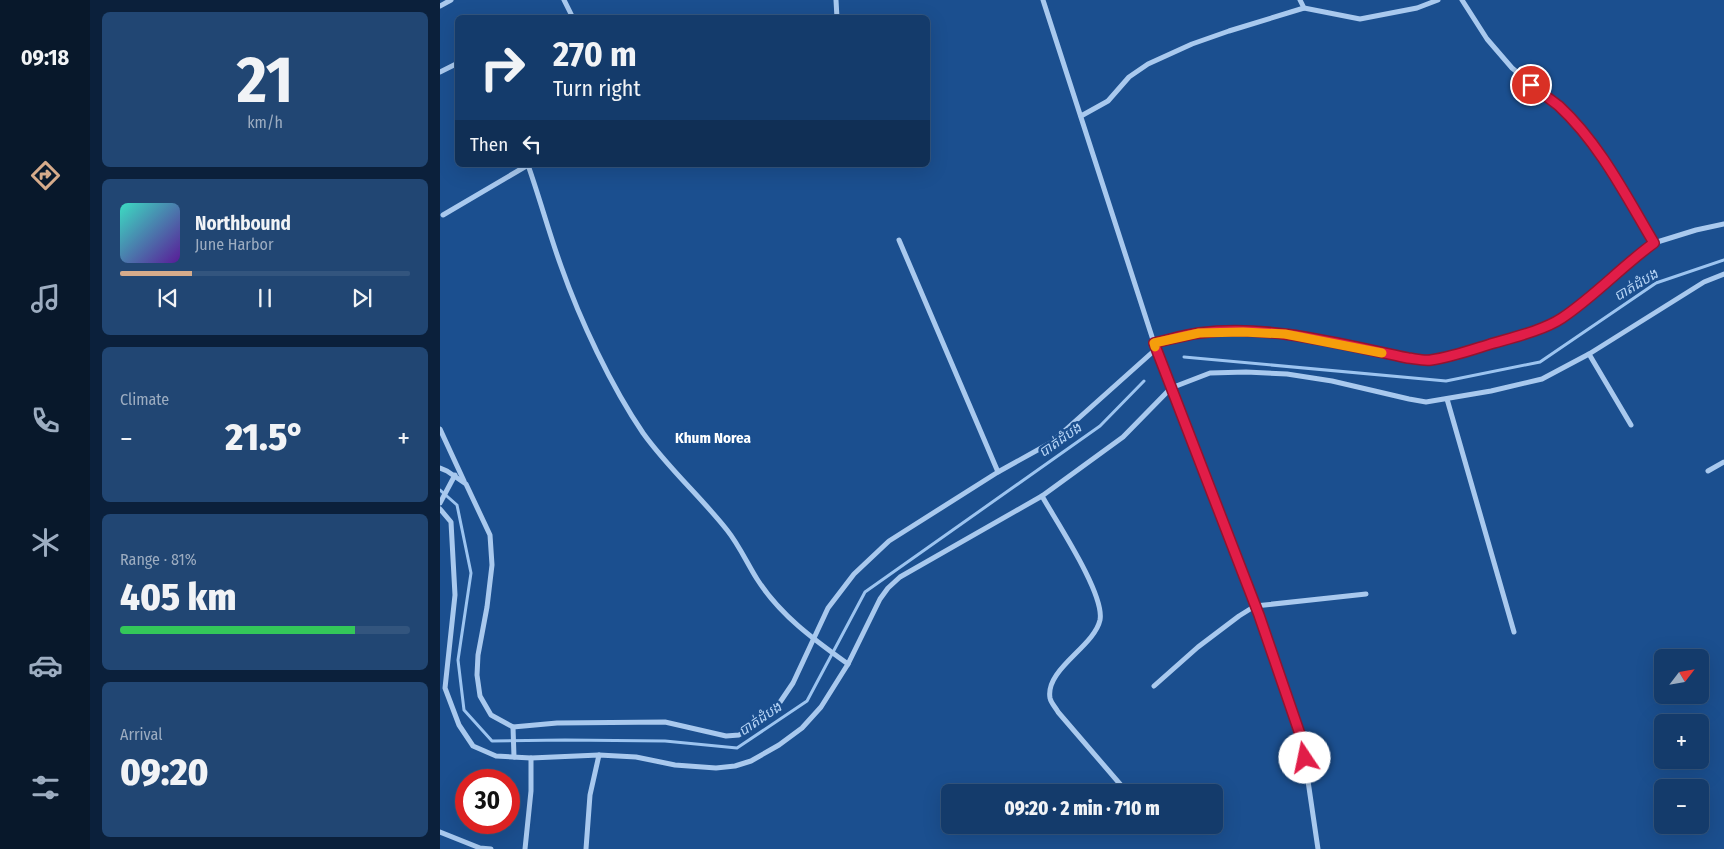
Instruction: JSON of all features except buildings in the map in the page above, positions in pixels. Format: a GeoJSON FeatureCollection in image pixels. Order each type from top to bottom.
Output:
{"type":"FeatureCollection","features":[{"type":"Feature","properties":{"kind":"street"},"geometry":{"type":"LineString","coordinates":[[440,6],[452,0]]}},
{"type":"Feature","properties":{"kind":"street"},"geometry":{"type":"LineString","coordinates":[[564,0],[572,15]]}},
{"type":"Feature","properties":{"kind":"street"},"geometry":{"type":"LineString","coordinates":[[836,0],[837,15]]}},
{"type":"Feature","properties":{"kind":"street"},"geometry":{"type":"LineString","coordinates":[[1043,0],[1156,349],[1255,606],[1302,740],[1318,849]]}},
{"type":"Feature","properties":{"kind":"street"},"geometry":{"type":"LineString","coordinates":[[1300,0],[1304,8]]}},
{"type":"Feature","properties":{"kind":"street"},"geometry":{"type":"LineString","coordinates":[[1081,116],[1108,102],[1129,77],[1148,64],[1192,44],[1229,31],[1304,8],[1360,19],[1417,8],[1438,0]]}},
{"type":"Feature","properties":{"kind":"street"},"geometry":{"type":"LineString","coordinates":[[1462,0],[1487,39],[1512,68],[1559,107],[1590,142],[1604,160],[1654,243]]}},
{"type":"Feature","properties":{"kind":"street"},"geometry":{"type":"LineString","coordinates":[[440,72],[455,65]]}},
{"type":"Feature","properties":{"kind":"street"},"geometry":{"type":"LineString","coordinates":[[444,215],[525,167]]}},
{"type":"Feature","properties":{"kind":"street"},"geometry":{"type":"LineString","coordinates":[[529,167],[561,267],[590,335],[617,390],[644,433],[729,533],[757,580],[788,618],[848,664]]}},
{"type":"Feature","properties":{"kind":"street"},"geometry":{"type":"LineString","coordinates":[[1154,343],[1199,333],[1243,332],[1285,334],[1408,358],[1429,360],[1449,357],[1533,331],[1561,319],[1596,292],[1632,259],[1654,243],[1696,230],[1724,224]]}},
{"type":"Feature","properties":{"kind":"street"},"geometry":{"type":"LineString","coordinates":[[899,240],[998,472]]}},
{"type":"Feature","properties":{"kind":"street"},"geometry":{"type":"LineString","coordinates":[[440,509],[451,522],[455,595],[445,688],[458,725],[473,746],[496,756],[531,758],[599,755],[636,757],[675,765],[716,768],[735,766],[751,762],[780,745],[802,728],[821,707],[848,664],[880,599],[900,577],[1042,496],[1122,437],[1171,388],[1210,374],[1279,373],[1332,381],[1426,402],[1491,391],[1542,379],[1589,354],[1704,282],[1724,274]]}},
{"type":"Feature","properties":{"kind":"street"},"geometry":{"type":"LineString","coordinates":[[440,430],[490,535],[492,565],[487,607],[478,655],[477,675],[480,696],[491,715],[513,727],[557,723],[665,722],[726,736],[738,735],[772,714],[793,683],[828,608],[854,574],[889,541],[998,472],[1052,442],[1156,349]]}},
{"type":"Feature","properties":{"kind":"street"},"geometry":{"type":"LineString","coordinates":[[1589,354],[1631,425]]}},
{"type":"Feature","properties":{"kind":"street"},"geometry":{"type":"LineString","coordinates":[[1447,399],[1514,632]]}},
{"type":"Feature","properties":{"kind":"street"},"geometry":{"type":"LineString","coordinates":[[1708,471],[1724,462]]}},
{"type":"Feature","properties":{"kind":"street"},"geometry":{"type":"LineString","coordinates":[[440,468],[455,475],[466,484]]}},
{"type":"Feature","properties":{"kind":"street"},"geometry":{"type":"LineString","coordinates":[[440,501],[455,475]]}},
{"type":"Feature","properties":{"kind":"street"},"geometry":{"type":"LineString","coordinates":[[1042,496],[1082,566],[1099,604],[1100,619],[1094,635],[1068,661],[1051,684],[1050,699],[1058,712],[1120,784]]}},
{"type":"Feature","properties":{"kind":"street"},"geometry":{"type":"LineString","coordinates":[[1154,686],[1198,647],[1255,606],[1366,594]]}},
{"type":"Feature","properties":{"kind":"street"},"geometry":{"type":"LineString","coordinates":[[513,727],[514,757]]}},
{"type":"Feature","properties":{"kind":"street"},"geometry":{"type":"LineString","coordinates":[[586,849],[590,795],[599,755]]}},
{"type":"Feature","properties":{"kind":"street"},"geometry":{"type":"LineString","coordinates":[[525,849],[531,791],[531,758]]}},
{"type":"Feature","properties":{"kind":"street"},"geometry":{"type":"LineString","coordinates":[[440,832],[480,848],[492,849]]}},
{"type":"Feature","properties":{"kind":"waterway","name":"បាត់ដំបង"},"geometry":{"type":"LineString","coordinates":[[1184,357],[1446,381],[1540,362],[1656,283],[1724,260]]}},
{"type":"Feature","properties":{"kind":"waterway","name":"បាត់ដំបង"},"geometry":{"type":"LineString","coordinates":[[440,490],[457,505],[471,573],[458,660],[464,710],[492,741],[665,741],[737,748],[807,701],[865,592],[1100,426],[1144,381]]}},
{"type":"Feature","properties":{"kind":"slow traffic"},"geometry":{"type":"LineString","coordinates":[[1155,347],[1154,343],[1199,333],[1243,332],[1285,334],[1382,353]]}},
{"type":"Feature","properties":{"kind":"district","name":"Khum Norea"},"geometry":{"type":"Point","coordinates":[713,438]}},
{"type":"Feature","properties":{"kind":"route"},"geometry":{"type":"LineString","coordinates":[[1305,758],[1302,740],[1262,625],[1154,343],[1199,333],[1243,332],[1285,334],[1408,358],[1429,360],[1449,357],[1505,340],[1561,319],[1596,292],[1632,259],[1654,243],[1604,160],[1586,136],[1559,107],[1531,85]]}}]}
